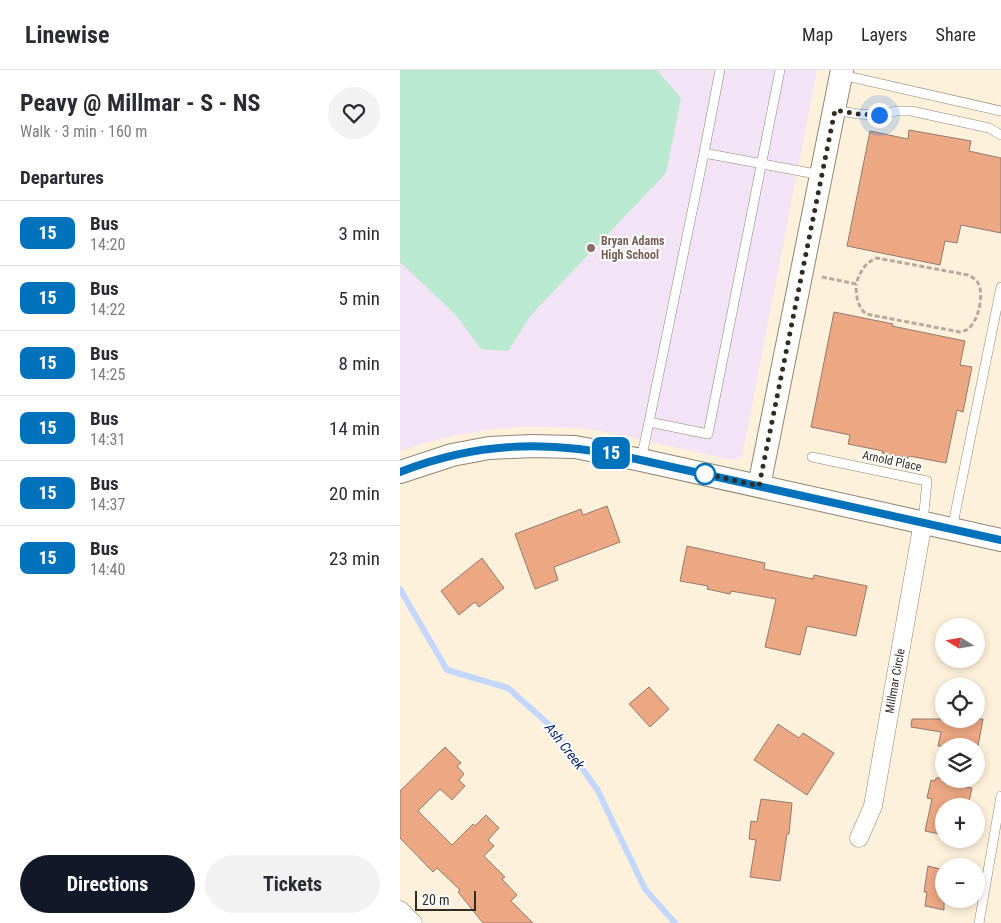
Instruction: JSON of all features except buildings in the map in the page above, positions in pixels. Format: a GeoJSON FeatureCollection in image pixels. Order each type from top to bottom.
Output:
{"type":"FeatureCollection","features":[{"type":"Feature","properties":{"kind":"street"},"geometry":{"type":"LineString","coordinates":[[759,486],[842,72]]}},
{"type":"Feature","properties":{"kind":"street"},"geometry":{"type":"LineString","coordinates":[[400,472],[452,455],[489,448],[532,446],[575,448],[641,460],[1001,540]]}},
{"type":"Feature","properties":{"kind":"street","name":"Millmar Circle"},"geometry":{"type":"LineString","coordinates":[[859,838],[873,806],[923,522]]}},
{"type":"Feature","properties":{"kind":"street"},"geometry":{"type":"LineString","coordinates":[[400,910],[412,923]]}},
{"type":"Feature","properties":{"kind":"lane"},"geometry":{"type":"LineString","coordinates":[[641,460],[720,70]]}},
{"type":"Feature","properties":{"kind":"lane"},"geometry":{"type":"LineString","coordinates":[[650,422],[708,434],[780,70]]}},
{"type":"Feature","properties":{"kind":"lane"},"geometry":{"type":"LineString","coordinates":[[842,72],[1001,110]]}},
{"type":"Feature","properties":{"kind":"lane"},"geometry":{"type":"LineString","coordinates":[[835,110],[879,115],[896,111],[911,111],[989,128],[1001,135]]}},
{"type":"Feature","properties":{"kind":"lane"},"geometry":{"type":"LineString","coordinates":[[704,153],[821,175]]}},
{"type":"Feature","properties":{"kind":"lane"},"geometry":{"type":"LineString","coordinates":[[952,529],[1001,287]]}},
{"type":"Feature","properties":{"kind":"lane","name":"Arnold Place"},"geometry":{"type":"LineString","coordinates":[[812,457],[927,481],[923,522]]}},
{"type":"Feature","properties":{"kind":"lane"},"geometry":{"type":"LineString","coordinates":[[980,923],[1001,796]]}},
{"type":"Feature","properties":{"kind":"path"},"geometry":{"type":"LineString","coordinates":[[877,258],[968,275],[978,282],[981,298],[975,320],[970,327],[960,332],[866,314],[858,303],[856,284],[865,265],[877,258]]}},
{"type":"Feature","properties":{"kind":"path"},"geometry":{"type":"LineString","coordinates":[[802,273],[856,284]]}},
{"type":"Feature","properties":{"kind":"shaded area","name":"Bryan Adams High School"},"geometry":{"type":"Polygon","coordinates":[[[400,70],[817,70],[742,457],[732,460],[602,431],[545,427],[486,430],[452,436],[400,451],[400,70]]]}},
{"type":"Feature","properties":{"kind":"green space"},"geometry":{"type":"Polygon","coordinates":[[[400,70],[657,70],[681,98],[666,173],[531,315],[508,351],[481,349],[456,315],[400,262],[400,70]]]}},
{"type":"Feature","properties":{"kind":"waterway","name":"Ash Creek"},"geometry":{"type":"LineString","coordinates":[[400,589],[447,670],[508,688],[553,728],[597,789],[645,889],[675,923]]}},
{"type":"Feature","properties":{"kind":"bus line","name":"15"},"geometry":{"type":"LineString","coordinates":[[400,472],[452,455],[489,448],[532,446],[575,448],[613,454],[735,480],[1001,540]]}},
{"type":"Feature","properties":{"kind":"place","name":"Bryan Adams High School"},"geometry":{"type":"Point","coordinates":[591,248]}},
{"type":"Feature","properties":{"kind":"route"},"geometry":{"type":"LineString","coordinates":[[705,474],[698,472],[759,486],[835,110],[879,115]]}}]}
